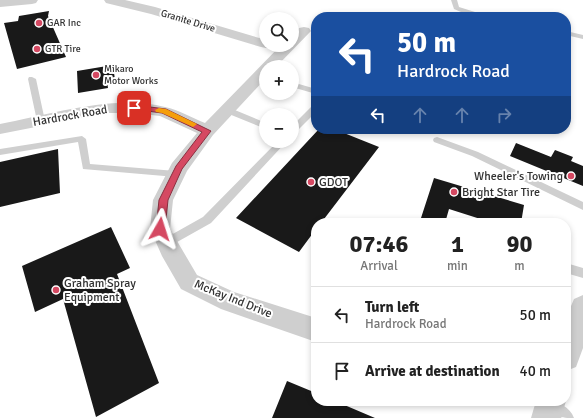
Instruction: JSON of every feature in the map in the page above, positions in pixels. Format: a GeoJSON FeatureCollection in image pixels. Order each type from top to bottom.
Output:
{"type":"FeatureCollection","features":[{"type":"Feature","properties":{"kind":"street"},"geometry":{"type":"LineString","coordinates":[[0,4],[32,0]]}},
{"type":"Feature","properties":{"kind":"street","name":"Granite Drive"},"geometry":{"type":"LineString","coordinates":[[110,0],[155,11],[259,43]]}},
{"type":"Feature","properties":{"kind":"street","name":"McKay Ind Drive"},"geometry":{"type":"LineString","coordinates":[[299,36],[304,31]]}},
{"type":"Feature","properties":{"kind":"street","name":"McKay Ind Drive"},"geometry":{"type":"LineString","coordinates":[[276,60],[283,52]]}},
{"type":"Feature","properties":{"kind":"street","name":"McKay Ind Drive"},"geometry":{"type":"LineString","coordinates":[[259,78],[207,131],[176,174],[163,200],[160,229],[166,243],[189,282],[229,301],[311,328]]}},
{"type":"Feature","properties":{"kind":"street","name":"Hardrock Road"},"geometry":{"type":"LineString","coordinates":[[0,129],[107,108],[134,108],[163,111],[207,131]]}},
{"type":"Feature","properties":{"kind":"street"},"geometry":{"type":"LineString","coordinates":[[571,342],[583,307]]}},
{"type":"Feature","properties":{"kind":"lane"},"geometry":{"type":"LineString","coordinates":[[454,0],[456,8],[466,12]]}},
{"type":"Feature","properties":{"kind":"lane"},"geometry":{"type":"LineString","coordinates":[[571,34],[583,36]]}},
{"type":"Feature","properties":{"kind":"lane"},"geometry":{"type":"LineString","coordinates":[[32,79],[41,121]]}},
{"type":"Feature","properties":{"kind":"lane"},"geometry":{"type":"LineString","coordinates":[[299,86],[311,90]]}},
{"type":"Feature","properties":{"kind":"lane"},"geometry":{"type":"LineString","coordinates":[[227,110],[259,123]]}},
{"type":"Feature","properties":{"kind":"lane"},"geometry":{"type":"LineString","coordinates":[[299,124],[311,112]]}},
{"type":"Feature","properties":{"kind":"lane"},"geometry":{"type":"LineString","coordinates":[[0,152],[82,139],[86,167],[176,174]]}},
{"type":"Feature","properties":{"kind":"lane"},"geometry":{"type":"LineString","coordinates":[[436,140],[475,154],[583,206]]}},
{"type":"Feature","properties":{"kind":"lane"},"geometry":{"type":"LineString","coordinates":[[166,243],[207,220],[276,148]]}},
{"type":"Feature","properties":{"kind":"lane"},"geometry":{"type":"LineString","coordinates":[[571,269],[583,273]]}},
{"type":"Feature","properties":{"kind":"building","name":"GTR Tire"},"geometry":{"type":"Polygon","coordinates":[[[49,11],[48,16],[66,57],[17,69],[4,23],[18,21],[19,16],[49,11]]]}},
{"type":"Feature","properties":{"kind":"building","name":"Mikaro Motor Works"},"geometry":{"type":"Polygon","coordinates":[[[113,65],[115,80],[107,81],[108,88],[78,93],[77,71],[113,65]]]}},
{"type":"Feature","properties":{"kind":"building","name":"GDOT"},"geometry":{"type":"Polygon","coordinates":[[[314,134],[346,134],[379,147],[325,218],[311,218],[311,236],[299,252],[236,218],[314,134]]]}},
{"type":"Feature","properties":{"kind":"building","name":"Wheeler's Towing"},"geometry":{"type":"Polygon","coordinates":[[[516,143],[551,157],[555,150],[573,157],[571,161],[583,166],[583,186],[510,156],[516,143]]]}},
{"type":"Feature","properties":{"kind":"building"},"geometry":{"type":"Polygon","coordinates":[[[58,149],[60,193],[0,207],[0,162],[58,149]]]}},
{"type":"Feature","properties":{"kind":"building","name":"Bright Star Tire"},"geometry":{"type":"Polygon","coordinates":[[[434,178],[524,205],[522,218],[477,218],[449,209],[446,218],[421,218],[434,178]]]}},
{"type":"Feature","properties":{"kind":"building"},"geometry":{"type":"Polygon","coordinates":[[[111,227],[130,268],[117,274],[159,383],[96,417],[63,299],[35,312],[22,266],[111,227]]]}},
{"type":"Feature","properties":{"kind":"building"},"geometry":{"type":"Polygon","coordinates":[[[287,381],[311,391],[311,406],[347,406],[375,418],[272,418],[287,381]]]}},
{"type":"Feature","properties":{"kind":"slow traffic"},"geometry":{"type":"LineString","coordinates":[[159,110],[193,124]]}},
{"type":"Feature","properties":{"kind":"place","name":"GAR Inc"},"geometry":{"type":"Point","coordinates":[39,23]}},
{"type":"Feature","properties":{"kind":"place","name":"GTR Tire"},"geometry":{"type":"Point","coordinates":[37,49]}},
{"type":"Feature","properties":{"kind":"place","name":"Mikaro Motor Works"},"geometry":{"type":"Point","coordinates":[96,75]}},
{"type":"Feature","properties":{"kind":"place","name":"Wheeler's Towing"},"geometry":{"type":"Point","coordinates":[571,176]}},
{"type":"Feature","properties":{"kind":"place","name":"GDOT"},"geometry":{"type":"Point","coordinates":[311,182]}},
{"type":"Feature","properties":{"kind":"place","name":"Bright Star Tire"},"geometry":{"type":"Point","coordinates":[454,192]}},
{"type":"Feature","properties":{"kind":"place","name":"Graham Spray Equipment"},"geometry":{"type":"Point","coordinates":[56,290]}},
{"type":"Feature","properties":{"kind":"route"},"geometry":{"type":"LineString","coordinates":[[134,108],[163,111],[207,131],[179,168],[163,200],[160,229]]}}]}
